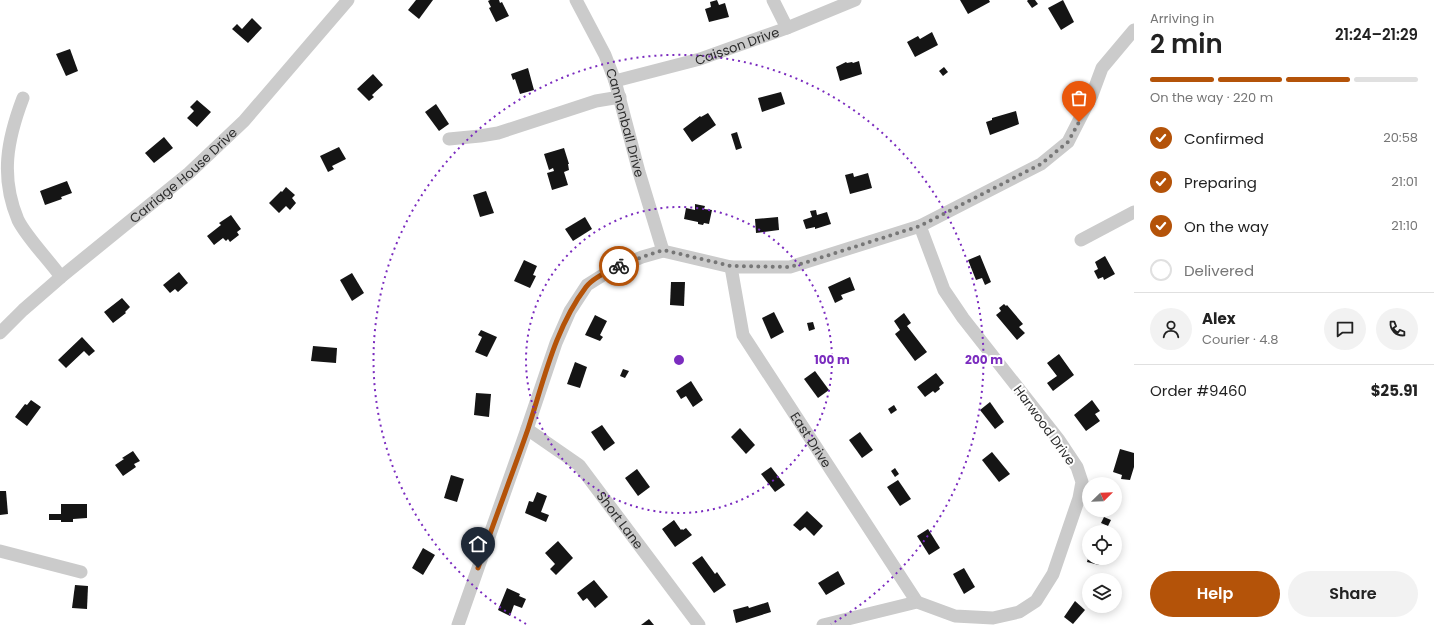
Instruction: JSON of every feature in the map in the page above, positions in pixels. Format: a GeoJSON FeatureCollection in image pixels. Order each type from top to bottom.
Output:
{"type":"FeatureCollection","features":[{"type":"Feature","properties":{"kind":"street","name":"Carriage House Drive"},"geometry":{"type":"LineString","coordinates":[[0,333],[22,310],[189,173],[240,125],[348,0]]}},
{"type":"Feature","properties":{"kind":"street","name":"Cannonball Drive"},"geometry":{"type":"LineString","coordinates":[[576,0],[605,54],[616,81],[639,172],[663,250]]}},
{"type":"Feature","properties":{"kind":"street"},"geometry":{"type":"LineString","coordinates":[[773,0],[787,28]]}},
{"type":"Feature","properties":{"kind":"street","name":"Caisson Drive"},"geometry":{"type":"LineString","coordinates":[[616,81],[700,59],[787,28],[856,0]]}},
{"type":"Feature","properties":{"kind":"street"},"geometry":{"type":"LineString","coordinates":[[458,625],[528,429],[556,343],[570,311],[587,285],[611,270],[663,250],[731,266],[790,267],[920,226],[1041,164],[1068,142],[1092,96],[1102,68],[1134,30]]}},
{"type":"Feature","properties":{"kind":"street"},"geometry":{"type":"LineString","coordinates":[[450,139],[480,136],[498,132],[596,100],[620,97]]}},
{"type":"Feature","properties":{"kind":"street"},"geometry":{"type":"LineString","coordinates":[[23,98],[8,143],[7,185],[19,221],[61,277]]}},
{"type":"Feature","properties":{"kind":"street"},"geometry":{"type":"LineString","coordinates":[[1081,240],[1134,212]]}},
{"type":"Feature","properties":{"kind":"street","name":"Harwood Drive"},"geometry":{"type":"LineString","coordinates":[[917,602],[955,616],[993,618],[1020,612],[1036,601],[1053,574],[1079,498],[1082,482],[1077,467],[1059,440],[963,318],[944,290],[920,226]]}},
{"type":"Feature","properties":{"kind":"street","name":"East Drive"},"geometry":{"type":"LineString","coordinates":[[731,266],[743,335],[917,602]]}},
{"type":"Feature","properties":{"kind":"street","name":"Short Lane"},"geometry":{"type":"LineString","coordinates":[[528,429],[579,466],[699,625]]}},
{"type":"Feature","properties":{"kind":"street"},"geometry":{"type":"LineString","coordinates":[[0,551],[81,572]]}},
{"type":"Feature","properties":{"kind":"street"},"geometry":{"type":"LineString","coordinates":[[823,625],[917,602]]}},
{"type":"Feature","properties":{"kind":"building"},"geometry":{"type":"Polygon","coordinates":[[[416,0],[433,0],[419,19],[408,10],[416,0]]]}},
{"type":"Feature","properties":{"kind":"building"},"geometry":{"type":"Polygon","coordinates":[[[499,0],[500,3],[502,2],[509,16],[496,22],[489,8],[491,7],[488,1],[499,0]]]}},
{"type":"Feature","properties":{"kind":"building"},"geometry":{"type":"Polygon","coordinates":[[[717,0],[719,5],[725,3],[729,17],[709,22],[705,9],[711,7],[710,2],[717,0]]]}},
{"type":"Feature","properties":{"kind":"building"},"geometry":{"type":"Polygon","coordinates":[[[960,0],[989,0],[990,2],[968,14],[960,0]]]}},
{"type":"Feature","properties":{"kind":"building"},"geometry":{"type":"Polygon","coordinates":[[[1035,0],[1038,4],[1032,8],[1027,1],[1035,0]]]}},
{"type":"Feature","properties":{"kind":"building"},"geometry":{"type":"Polygon","coordinates":[[[1063,0],[1074,22],[1061,30],[1048,8],[1063,0]]]}},
{"type":"Feature","properties":{"kind":"building"},"geometry":{"type":"Polygon","coordinates":[[[252,18],[262,28],[248,43],[232,29],[237,24],[242,29],[252,18]]]}},
{"type":"Feature","properties":{"kind":"building"},"geometry":{"type":"Polygon","coordinates":[[[932,32],[938,45],[915,57],[907,42],[918,36],[920,39],[932,32]]]}},
{"type":"Feature","properties":{"kind":"building"},"geometry":{"type":"Polygon","coordinates":[[[70,49],[78,71],[66,76],[56,54],[70,49]]]}},
{"type":"Feature","properties":{"kind":"building"},"geometry":{"type":"Polygon","coordinates":[[[859,61],[862,74],[840,81],[836,67],[846,62],[853,63],[859,61]]]}},
{"type":"Feature","properties":{"kind":"building"},"geometry":{"type":"Polygon","coordinates":[[[944,67],[948,72],[943,76],[939,71],[944,67]]]}},
{"type":"Feature","properties":{"kind":"building"},"geometry":{"type":"Polygon","coordinates":[[[528,68],[534,90],[520,94],[515,79],[513,80],[511,74],[528,68]]]}},
{"type":"Feature","properties":{"kind":"building"},"geometry":{"type":"Polygon","coordinates":[[[373,74],[383,85],[372,95],[374,97],[369,101],[357,89],[373,74]]]}},
{"type":"Feature","properties":{"kind":"building"},"geometry":{"type":"Polygon","coordinates":[[[781,92],[785,104],[762,112],[758,98],[781,92]]]}},
{"type":"Feature","properties":{"kind":"building"},"geometry":{"type":"Polygon","coordinates":[[[197,100],[211,112],[197,127],[187,118],[194,111],[190,107],[197,100]]]}},
{"type":"Feature","properties":{"kind":"building"},"geometry":{"type":"Polygon","coordinates":[[[436,104],[449,124],[439,131],[425,112],[436,104]]]}},
{"type":"Feature","properties":{"kind":"building"},"geometry":{"type":"Polygon","coordinates":[[[1016,111],[1019,124],[990,135],[986,122],[992,120],[992,118],[1016,111]]]}},
{"type":"Feature","properties":{"kind":"building"},"geometry":{"type":"Polygon","coordinates":[[[708,113],[716,125],[692,142],[683,129],[700,116],[701,117],[708,113]]]}},
{"type":"Feature","properties":{"kind":"building"},"geometry":{"type":"Polygon","coordinates":[[[737,132],[742,148],[736,150],[731,134],[737,132]]]}},
{"type":"Feature","properties":{"kind":"building"},"geometry":{"type":"Polygon","coordinates":[[[164,137],[173,148],[154,163],[145,153],[164,137]]]}},
{"type":"Feature","properties":{"kind":"building"},"geometry":{"type":"Polygon","coordinates":[[[339,147],[346,159],[332,166],[334,169],[328,172],[320,156],[339,147]]]}},
{"type":"Feature","properties":{"kind":"building"},"geometry":{"type":"Polygon","coordinates":[[[564,148],[569,164],[569,170],[564,172],[568,185],[552,190],[547,173],[554,171],[553,168],[549,170],[544,154],[564,148]]]}},
{"type":"Feature","properties":{"kind":"building"},"geometry":{"type":"Polygon","coordinates":[[[853,173],[854,177],[868,173],[872,188],[850,194],[845,175],[853,173]]]}},
{"type":"Feature","properties":{"kind":"building"},"geometry":{"type":"Polygon","coordinates":[[[67,181],[72,193],[61,197],[62,199],[45,205],[40,191],[67,181]]]}},
{"type":"Feature","properties":{"kind":"building"},"geometry":{"type":"Polygon","coordinates":[[[286,187],[295,195],[292,198],[296,203],[290,210],[286,206],[279,213],[269,203],[286,187]]]}},
{"type":"Feature","properties":{"kind":"building"},"geometry":{"type":"Polygon","coordinates":[[[486,191],[494,213],[480,217],[473,195],[486,191]]]}},
{"type":"Feature","properties":{"kind":"building"},"geometry":{"type":"Polygon","coordinates":[[[695,204],[705,206],[704,209],[712,210],[709,224],[698,224],[698,222],[684,219],[686,208],[695,210],[695,204]]]}},
{"type":"Feature","properties":{"kind":"building"},"geometry":{"type":"Polygon","coordinates":[[[816,210],[817,215],[827,212],[831,224],[815,229],[815,227],[806,229],[803,220],[812,217],[810,211],[816,210]]]}},
{"type":"Feature","properties":{"kind":"building"},"geometry":{"type":"Polygon","coordinates":[[[231,215],[241,229],[237,232],[239,235],[230,242],[228,239],[226,241],[223,238],[214,245],[207,236],[221,225],[219,223],[231,215]]]}},
{"type":"Feature","properties":{"kind":"building"},"geometry":{"type":"Polygon","coordinates":[[[585,217],[592,229],[573,241],[565,229],[585,217]]]}},
{"type":"Feature","properties":{"kind":"building"},"geometry":{"type":"Polygon","coordinates":[[[778,217],[779,230],[756,233],[755,219],[778,217]]]}},
{"type":"Feature","properties":{"kind":"building"},"geometry":{"type":"Polygon","coordinates":[[[980,255],[991,282],[985,285],[982,278],[976,280],[968,260],[980,255]]]}},
{"type":"Feature","properties":{"kind":"building"},"geometry":{"type":"Polygon","coordinates":[[[1105,256],[1115,274],[1104,280],[1103,277],[1098,279],[1094,271],[1098,269],[1095,262],[1105,256]]]}},
{"type":"Feature","properties":{"kind":"building"},"geometry":{"type":"Polygon","coordinates":[[[524,260],[537,266],[533,275],[536,276],[530,288],[514,281],[524,260]]]}},
{"type":"Feature","properties":{"kind":"building"},"geometry":{"type":"Polygon","coordinates":[[[179,272],[188,283],[178,292],[175,289],[170,293],[163,285],[179,272]]]}},
{"type":"Feature","properties":{"kind":"building"},"geometry":{"type":"Polygon","coordinates":[[[352,273],[364,293],[352,301],[340,280],[352,273]]]}},
{"type":"Feature","properties":{"kind":"building"},"geometry":{"type":"Polygon","coordinates":[[[850,277],[855,290],[841,295],[843,299],[835,303],[828,287],[850,277]]]}},
{"type":"Feature","properties":{"kind":"building"},"geometry":{"type":"Polygon","coordinates":[[[671,282],[685,282],[684,306],[670,305],[671,282]]]}},
{"type":"Feature","properties":{"kind":"building"},"geometry":{"type":"Polygon","coordinates":[[[122,298],[130,307],[125,312],[126,313],[113,323],[104,312],[122,298]]]}},
{"type":"Feature","properties":{"kind":"building"},"geometry":{"type":"Polygon","coordinates":[[[1004,304],[1006,306],[1007,305],[1023,324],[1019,327],[1025,333],[1017,340],[996,315],[1001,311],[999,308],[1004,304]]]}},
{"type":"Feature","properties":{"kind":"building"},"geometry":{"type":"Polygon","coordinates":[[[774,312],[784,332],[771,339],[762,318],[774,312]]]}},
{"type":"Feature","properties":{"kind":"building"},"geometry":{"type":"Polygon","coordinates":[[[904,313],[911,323],[907,326],[927,352],[915,361],[895,334],[900,330],[894,321],[904,313]]]}},
{"type":"Feature","properties":{"kind":"building"},"geometry":{"type":"Polygon","coordinates":[[[595,315],[607,321],[600,335],[603,337],[600,341],[585,335],[595,315]]]}},
{"type":"Feature","properties":{"kind":"building"},"geometry":{"type":"Polygon","coordinates":[[[813,322],[815,329],[809,331],[807,323],[813,322]]]}},
{"type":"Feature","properties":{"kind":"building"},"geometry":{"type":"Polygon","coordinates":[[[481,330],[497,337],[487,357],[475,352],[482,337],[478,335],[481,330]]]}},
{"type":"Feature","properties":{"kind":"building"},"geometry":{"type":"Polygon","coordinates":[[[82,337],[95,351],[89,356],[84,351],[66,368],[58,360],[82,337]]]}},
{"type":"Feature","properties":{"kind":"building"},"geometry":{"type":"Polygon","coordinates":[[[313,346],[337,348],[336,363],[311,361],[313,346]]]}},
{"type":"Feature","properties":{"kind":"building"},"geometry":{"type":"Polygon","coordinates":[[[1059,354],[1074,375],[1053,391],[1047,383],[1057,376],[1047,363],[1059,354]]]}},
{"type":"Feature","properties":{"kind":"building"},"geometry":{"type":"Polygon","coordinates":[[[575,362],[587,367],[580,388],[567,384],[575,362]]]}},
{"type":"Feature","properties":{"kind":"building"},"geometry":{"type":"Polygon","coordinates":[[[623,369],[629,371],[625,378],[620,376],[623,369]]]}},
{"type":"Feature","properties":{"kind":"building"},"geometry":{"type":"Polygon","coordinates":[[[815,371],[829,390],[818,398],[804,379],[815,371]]]}},
{"type":"Feature","properties":{"kind":"building"},"geometry":{"type":"Polygon","coordinates":[[[936,373],[944,383],[935,393],[933,391],[925,397],[917,387],[936,373]]]}},
{"type":"Feature","properties":{"kind":"building"},"geometry":{"type":"Polygon","coordinates":[[[691,381],[703,400],[693,407],[686,396],[681,399],[676,391],[691,381]]]}},
{"type":"Feature","properties":{"kind":"building"},"geometry":{"type":"Polygon","coordinates":[[[476,393],[491,394],[489,417],[474,415],[476,393]]]}},
{"type":"Feature","properties":{"kind":"building"},"geometry":{"type":"Polygon","coordinates":[[[31,400],[41,407],[27,426],[15,417],[25,404],[27,405],[31,400]]]}},
{"type":"Feature","properties":{"kind":"building"},"geometry":{"type":"Polygon","coordinates":[[[1092,400],[1100,411],[1095,414],[1100,421],[1086,431],[1074,415],[1092,400]]]}},
{"type":"Feature","properties":{"kind":"building"},"geometry":{"type":"Polygon","coordinates":[[[990,402],[1004,422],[995,429],[980,410],[990,402]]]}},
{"type":"Feature","properties":{"kind":"building"},"geometry":{"type":"Polygon","coordinates":[[[894,405],[897,410],[891,414],[888,409],[894,405]]]}},
{"type":"Feature","properties":{"kind":"building"},"geometry":{"type":"Polygon","coordinates":[[[602,425],[615,443],[604,451],[591,432],[602,425]]]}},
{"type":"Feature","properties":{"kind":"building"},"geometry":{"type":"Polygon","coordinates":[[[740,428],[755,445],[746,454],[731,437],[740,428]]]}},
{"type":"Feature","properties":{"kind":"building"},"geometry":{"type":"Polygon","coordinates":[[[860,432],[873,450],[862,458],[849,440],[860,432]]]}},
{"type":"Feature","properties":{"kind":"building"},"geometry":{"type":"Polygon","coordinates":[[[1120,449],[1134,453],[1134,467],[1130,480],[1122,479],[1122,475],[1113,472],[1120,449]]]}},
{"type":"Feature","properties":{"kind":"building"},"geometry":{"type":"Polygon","coordinates":[[[133,451],[140,461],[134,464],[136,467],[123,476],[115,465],[124,459],[122,458],[133,451]]]}},
{"type":"Feature","properties":{"kind":"building"},"geometry":{"type":"Polygon","coordinates":[[[992,452],[1010,474],[999,482],[982,460],[992,452]]]}},
{"type":"Feature","properties":{"kind":"building"},"geometry":{"type":"Polygon","coordinates":[[[771,467],[785,485],[775,492],[761,474],[771,467]]]}},
{"type":"Feature","properties":{"kind":"building"},"geometry":{"type":"Polygon","coordinates":[[[895,468],[899,474],[895,477],[891,471],[895,468]]]}},
{"type":"Feature","properties":{"kind":"building"},"geometry":{"type":"Polygon","coordinates":[[[637,469],[650,487],[638,496],[625,478],[637,469]]]}},
{"type":"Feature","properties":{"kind":"building"},"geometry":{"type":"Polygon","coordinates":[[[451,475],[464,479],[457,502],[444,498],[451,475]]]}},
{"type":"Feature","properties":{"kind":"building"},"geometry":{"type":"Polygon","coordinates":[[[898,480],[911,499],[900,506],[887,487],[898,480]]]}},
{"type":"Feature","properties":{"kind":"building"},"geometry":{"type":"Polygon","coordinates":[[[0,491],[6,491],[8,514],[0,515],[0,491]]]}},
{"type":"Feature","properties":{"kind":"building"},"geometry":{"type":"Polygon","coordinates":[[[537,492],[547,496],[541,512],[549,515],[546,522],[525,513],[529,501],[533,502],[537,492]]]}},
{"type":"Feature","properties":{"kind":"building"},"geometry":{"type":"Polygon","coordinates":[[[61,504],[87,504],[87,518],[73,519],[73,522],[49,520],[49,514],[61,514],[61,504]]]}},
{"type":"Feature","properties":{"kind":"building"},"geometry":{"type":"Polygon","coordinates":[[[807,511],[823,526],[814,536],[805,527],[800,531],[793,525],[807,511]]]}},
{"type":"Feature","properties":{"kind":"building"},"geometry":{"type":"Polygon","coordinates":[[[1104,517],[1111,520],[1108,525],[1101,523],[1104,517]]]}},
{"type":"Feature","properties":{"kind":"building"},"geometry":{"type":"Polygon","coordinates":[[[674,520],[681,530],[686,528],[692,535],[675,547],[662,529],[674,520]]]}},
{"type":"Feature","properties":{"kind":"building"},"geometry":{"type":"Polygon","coordinates":[[[928,529],[940,548],[929,555],[917,536],[928,529]]]}},
{"type":"Feature","properties":{"kind":"building"},"geometry":{"type":"Polygon","coordinates":[[[558,541],[573,558],[556,575],[550,569],[555,564],[545,553],[558,541]]]}},
{"type":"Feature","properties":{"kind":"building"},"geometry":{"type":"Polygon","coordinates":[[[423,548],[435,555],[423,575],[412,568],[423,548]]]}},
{"type":"Feature","properties":{"kind":"building"},"geometry":{"type":"Polygon","coordinates":[[[702,556],[715,574],[717,572],[726,585],[714,593],[692,563],[702,556]]]}},
{"type":"Feature","properties":{"kind":"building"},"geometry":{"type":"Polygon","coordinates":[[[964,568],[975,587],[964,594],[953,574],[964,568]]]}},
{"type":"Feature","properties":{"kind":"building"},"geometry":{"type":"Polygon","coordinates":[[[838,571],[845,584],[826,595],[818,583],[838,571]]]}},
{"type":"Feature","properties":{"kind":"building"},"geometry":{"type":"Polygon","coordinates":[[[594,580],[608,597],[595,608],[587,598],[583,601],[577,593],[594,580]]]}},
{"type":"Feature","properties":{"kind":"building"},"geometry":{"type":"Polygon","coordinates":[[[75,585],[88,586],[87,609],[72,608],[75,585]]]}},
{"type":"Feature","properties":{"kind":"building"},"geometry":{"type":"Polygon","coordinates":[[[507,588],[520,594],[519,596],[526,599],[522,608],[514,605],[510,616],[498,610],[507,588]]]}},
{"type":"Feature","properties":{"kind":"building"},"geometry":{"type":"Polygon","coordinates":[[[1075,601],[1082,607],[1082,613],[1073,624],[1064,617],[1075,601]]]}},
{"type":"Feature","properties":{"kind":"building"},"geometry":{"type":"Polygon","coordinates":[[[768,602],[771,612],[736,623],[733,610],[748,606],[749,608],[768,602]]]}},
{"type":"Feature","properties":{"kind":"building"},"geometry":{"type":"Polygon","coordinates":[[[649,619],[654,625],[641,625],[649,619]]]}},
{"type":"Feature","properties":{"kind":"way so far"},"geometry":{"type":"LineString","coordinates":[[619,266],[663,250],[731,266],[790,267],[804,263],[920,226],[1041,164],[1068,142],[1079,122]]}},
{"type":"Feature","properties":{"kind":"route"},"geometry":{"type":"LineString","coordinates":[[478,568],[490,531],[528,429],[556,343],[570,311],[587,285],[619,266]]}}]}
